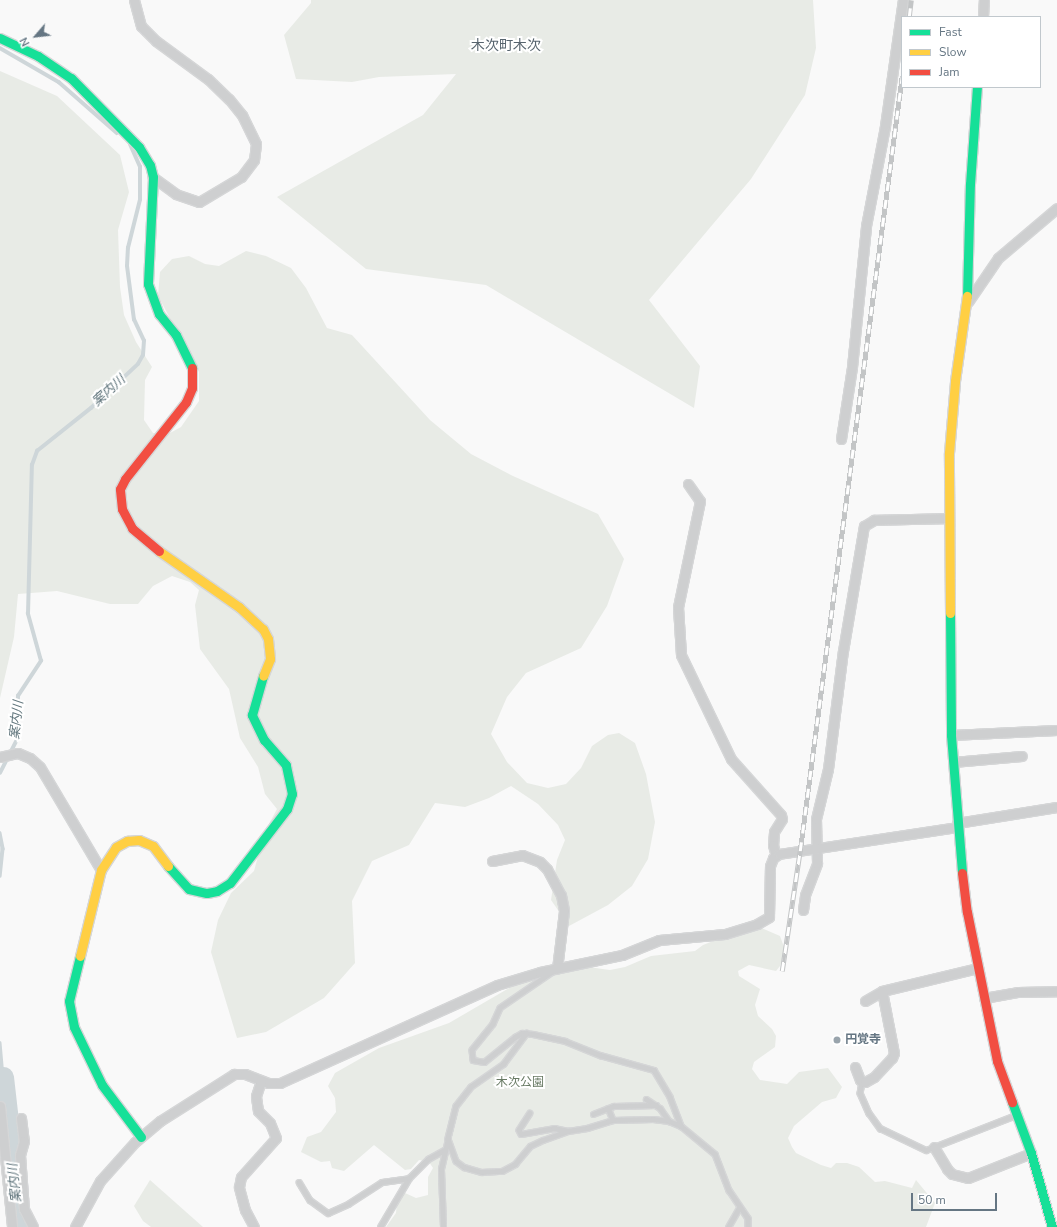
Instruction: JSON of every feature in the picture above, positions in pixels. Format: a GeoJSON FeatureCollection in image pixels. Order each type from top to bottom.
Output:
{"type":"FeatureCollection","features":[{"type":"Feature","properties":{"kind":"street"},"geometry":{"type":"LineString","coordinates":[[134,0],[141,26],[156,41],[208,79],[229,100],[242,115],[256,144],[254,160],[241,177],[199,202],[176,194],[153,177]]}},
{"type":"Feature","properties":{"kind":"street"},"geometry":{"type":"LineString","coordinates":[[841,439],[856,337],[866,226],[886,126],[903,0]]}},
{"type":"Feature","properties":{"kind":"street"},"geometry":{"type":"LineString","coordinates":[[983,16],[984,0]]}},
{"type":"Feature","properties":{"kind":"street"},"geometry":{"type":"LineString","coordinates":[[0,38],[38,56],[70,78],[139,147],[150,165],[153,177],[148,284],[160,314],[176,335],[188,356],[192,372],[192,388],[186,402],[125,479],[120,489],[122,508],[132,528],[141,538],[239,607],[263,629],[268,639],[270,659],[257,690],[252,715],[264,740],[286,765],[292,794],[287,809],[274,829],[230,883],[217,891],[207,893],[189,889],[181,883],[153,846],[139,840],[127,841],[116,847],[101,870],[69,1001],[69,1011],[74,1027],[102,1085],[140,1137]]}},
{"type":"Feature","properties":{"kind":"street"},"geometry":{"type":"LineString","coordinates":[[977,88],[970,184],[967,303],[954,381],[949,453],[948,518],[951,735],[961,873],[984,998],[997,1061],[1031,1153],[1052,1227]]}},
{"type":"Feature","properties":{"kind":"street"},"geometry":{"type":"LineString","coordinates":[[967,303],[998,258],[1057,208]]}},
{"type":"Feature","properties":{"kind":"street"},"geometry":{"type":"LineString","coordinates":[[74,1227],[100,1181],[140,1137],[234,1074],[245,1074],[261,1081],[280,1083],[497,985],[557,969],[622,956],[659,940],[725,934],[766,919],[770,913],[770,866],[776,856],[773,845],[774,832],[782,819],[781,815],[731,759],[681,655],[678,607],[700,501],[688,484]]}},
{"type":"Feature","properties":{"kind":"street"},"geometry":{"type":"LineString","coordinates":[[804,910],[805,896],[815,870],[818,848],[816,819],[828,769],[843,651],[864,526],[874,520],[948,518]]}},
{"type":"Feature","properties":{"kind":"street"},"geometry":{"type":"LineString","coordinates":[[951,735],[1057,730]]}},
{"type":"Feature","properties":{"kind":"street"},"geometry":{"type":"LineString","coordinates":[[1,756],[18,754],[30,758],[40,767],[101,870]]}},
{"type":"Feature","properties":{"kind":"street"},"geometry":{"type":"LineString","coordinates":[[953,762],[1022,756]]}},
{"type":"Feature","properties":{"kind":"street"},"geometry":{"type":"LineString","coordinates":[[776,856],[1057,807]]}},
{"type":"Feature","properties":{"kind":"street"},"geometry":{"type":"LineString","coordinates":[[492,861],[522,855],[540,862],[548,869],[563,902],[557,969]]}},
{"type":"Feature","properties":{"kind":"street"},"geometry":{"type":"LineString","coordinates":[[865,1001],[882,991],[978,968]]}},
{"type":"Feature","properties":{"kind":"street"},"geometry":{"type":"LineString","coordinates":[[855,1067],[862,1082],[881,1071],[892,1058],[894,1053],[882,991]]}},
{"type":"Feature","properties":{"kind":"street"},"geometry":{"type":"LineString","coordinates":[[984,998],[1018,992],[1057,991]]}},
{"type":"Feature","properties":{"kind":"street"},"geometry":{"type":"LineString","coordinates":[[254,1227],[245,1210],[239,1187],[242,1177],[276,1138],[270,1123],[258,1111],[256,1096],[261,1081]]}},
{"type":"Feature","properties":{"kind":"street"},"geometry":{"type":"LineString","coordinates":[[0,1106],[17,1209],[33,1227]]}},
{"type":"Feature","properties":{"kind":"street"},"geometry":{"type":"LineString","coordinates":[[12,1227],[17,1209],[20,1155],[24,1141],[21,1118]]}},
{"type":"Feature","properties":{"kind":"street"},"geometry":{"type":"LineString","coordinates":[[934,1147],[947,1169],[952,1174],[968,1178],[1031,1153]]}},
{"type":"Feature","properties":{"kind":"lane"},"geometry":{"type":"LineString","coordinates":[[557,969],[545,979],[505,1003],[497,1012],[493,1024],[474,1046],[472,1058],[475,1062],[484,1062],[515,1037],[527,1034],[565,1041],[600,1055],[654,1070],[670,1097],[681,1126]]}},
{"type":"Feature","properties":{"kind":"lane"},"geometry":{"type":"LineString","coordinates":[[443,1227],[442,1169],[444,1150],[448,1139],[452,1118],[459,1102],[472,1087],[504,1064],[527,1034]]}},
{"type":"Feature","properties":{"kind":"lane"},"geometry":{"type":"LineString","coordinates":[[862,1082],[860,1093],[865,1106],[880,1128],[926,1150],[1016,1115]]}},
{"type":"Feature","properties":{"kind":"lane"},"geometry":{"type":"LineString","coordinates":[[646,1099],[656,1105],[669,1121]]}},
{"type":"Feature","properties":{"kind":"lane"},"geometry":{"type":"LineString","coordinates":[[593,1114],[608,1108],[656,1105]]}},
{"type":"Feature","properties":{"kind":"lane"},"geometry":{"type":"LineString","coordinates":[[608,1108],[612,1120]]}},
{"type":"Feature","properties":{"kind":"lane"},"geometry":{"type":"LineString","coordinates":[[530,1113],[519,1130],[522,1134],[554,1128],[568,1131]]}},
{"type":"Feature","properties":{"kind":"lane"},"geometry":{"type":"LineString","coordinates":[[448,1139],[456,1161],[464,1167],[481,1172],[502,1171],[515,1164],[530,1146],[568,1131],[587,1128],[612,1120],[669,1121],[681,1126],[715,1154],[739,1208],[748,1218],[748,1227]]}},
{"type":"Feature","properties":{"kind":"lane"},"geometry":{"type":"LineString","coordinates":[[380,1227],[409,1178],[428,1159],[444,1150]]}},
{"type":"Feature","properties":{"kind":"lane"},"geometry":{"type":"LineString","coordinates":[[299,1182],[310,1200],[328,1213],[348,1204],[382,1182],[409,1178]]}},
{"type":"Feature","properties":{"kind":"lane"},"geometry":{"type":"LineString","coordinates":[[728,1227],[739,1208]]}},
{"type":"Feature","properties":{"kind":"green space"},"geometry":{"type":"Polygon","coordinates":[[[311,0],[813,0],[816,48],[805,95],[751,179],[649,300],[700,366],[694,408],[486,285],[366,269],[277,197],[423,115],[456,74],[379,77],[352,82],[296,79],[284,35],[311,3],[311,0]]]}},
{"type":"Feature","properties":{"kind":"green space"},"geometry":{"type":"Polygon","coordinates":[[[0,71],[57,96],[120,155],[129,192],[118,230],[120,287],[124,315],[136,342],[152,367],[145,380],[144,420],[153,433],[170,433],[181,427],[199,401],[199,372],[158,296],[160,272],[172,259],[189,256],[205,264],[219,266],[246,251],[266,256],[291,268],[306,288],[327,328],[352,335],[430,420],[471,454],[513,476],[598,514],[624,559],[607,606],[581,648],[526,673],[507,697],[491,734],[507,762],[527,783],[548,788],[566,784],[581,768],[592,746],[608,735],[619,733],[635,743],[646,774],[655,822],[648,859],[632,886],[608,905],[569,926],[551,900],[557,860],[565,840],[558,825],[538,804],[511,786],[489,798],[465,807],[435,803],[409,845],[372,861],[352,901],[355,963],[324,998],[266,1032],[237,1038],[211,952],[218,920],[231,893],[254,871],[265,831],[277,809],[265,794],[258,767],[240,738],[229,689],[200,649],[195,605],[199,590],[190,582],[172,576],[153,586],[138,604],[110,604],[57,591],[18,594],[14,637],[0,698],[0,71]]]}},
{"type":"Feature","properties":{"kind":"green space","name":"木次公園"},"geometry":{"type":"Polygon","coordinates":[[[759,927],[780,936],[785,950],[780,966],[776,971],[749,965],[738,971],[739,976],[760,989],[755,1005],[758,1016],[772,1029],[776,1036],[775,1047],[754,1062],[752,1069],[760,1080],[787,1084],[799,1072],[828,1068],[842,1087],[836,1098],[822,1102],[794,1126],[788,1138],[792,1147],[796,1153],[831,1168],[836,1163],[847,1163],[859,1167],[875,1182],[885,1181],[912,1188],[916,1180],[935,1203],[926,1227],[386,1227],[396,1213],[397,1200],[405,1193],[416,1198],[428,1195],[428,1177],[433,1168],[429,1162],[419,1160],[411,1169],[405,1170],[374,1145],[344,1171],[332,1168],[330,1161],[321,1162],[301,1152],[307,1137],[321,1132],[336,1112],[335,1098],[328,1086],[335,1073],[379,1048],[449,1023],[516,984],[536,977],[588,967],[610,970],[625,967],[651,956],[695,951],[703,945],[726,936],[753,931],[759,927]]]}},
{"type":"Feature","properties":{"kind":"green space"},"geometry":{"type":"Polygon","coordinates":[[[150,1180],[203,1227],[151,1227],[143,1221],[134,1206],[150,1180]]]}},
{"type":"Feature","properties":{"kind":"waterway","name":"案内川"},"geometry":{"type":"LineString","coordinates":[[0,48],[59,82],[117,133]]}},
{"type":"Feature","properties":{"kind":"waterway","name":"案内川"},"geometry":{"type":"LineString","coordinates":[[0,773],[17,739],[18,696],[41,661],[28,614],[32,465],[37,451],[91,408],[138,364],[143,355],[144,341],[134,320],[127,266],[128,248],[140,200],[140,167],[130,145]]}},
{"type":"Feature","properties":{"kind":"waterway","name":"案内川"},"geometry":{"type":"LineString","coordinates":[[0,833],[3,849],[0,876]]}},
{"type":"Feature","properties":{"kind":"waterway","name":"案内川"},"geometry":{"type":"LineString","coordinates":[[0,1043],[3,1077]]}},
{"type":"Feature","properties":{"kind":"waterway","name":"案内川"},"geometry":{"type":"LineString","coordinates":[[3,1077],[20,1227]]}},
{"type":"Feature","properties":{"kind":"railway"},"geometry":{"type":"LineString","coordinates":[[909,16],[911,0]]}},
{"type":"Feature","properties":{"kind":"railway"},"geometry":{"type":"LineString","coordinates":[[782,971],[800,851],[901,84]]}},
{"type":"Feature","properties":{"kind":"traffic: fast"},"geometry":{"type":"LineString","coordinates":[[0,38],[38,56],[71,78],[139,147],[150,165],[153,177],[148,284],[159,314],[176,335],[192,368]]}},
{"type":"Feature","properties":{"kind":"traffic: fast"},"geometry":{"type":"LineString","coordinates":[[967,296],[970,184],[977,88]]}},
{"type":"Feature","properties":{"kind":"traffic: fast"},"geometry":{"type":"LineString","coordinates":[[950,613],[951,735],[962,873]]}},
{"type":"Feature","properties":{"kind":"traffic: fast"},"geometry":{"type":"LineString","coordinates":[[168,866],[189,889],[207,893],[217,891],[230,883],[287,809],[292,794],[286,765],[264,740],[252,715],[263,676]]}},
{"type":"Feature","properties":{"kind":"traffic: fast"},"geometry":{"type":"LineString","coordinates":[[80,956],[69,1001],[74,1027],[102,1085],[141,1137]]}},
{"type":"Feature","properties":{"kind":"traffic: fast"},"geometry":{"type":"LineString","coordinates":[[1012,1102],[1031,1153],[1052,1227]]}},
{"type":"Feature","properties":{"kind":"traffic: slow"},"geometry":{"type":"LineString","coordinates":[[950,613],[949,453],[955,381],[967,296]]}},
{"type":"Feature","properties":{"kind":"traffic: slow"},"geometry":{"type":"LineString","coordinates":[[159,551],[239,607],[263,629],[268,639],[270,659],[263,676]]}},
{"type":"Feature","properties":{"kind":"traffic: slow"},"geometry":{"type":"LineString","coordinates":[[80,956],[101,870],[116,847],[127,841],[139,840],[153,846],[168,866]]}},
{"type":"Feature","properties":{"kind":"traffic: jam"},"geometry":{"type":"LineString","coordinates":[[159,551],[132,528],[122,509],[120,489],[125,479],[186,402],[192,388],[192,368]]}},
{"type":"Feature","properties":{"kind":"traffic: jam"},"geometry":{"type":"LineString","coordinates":[[962,873],[967,912],[997,1061],[1012,1102]]}},
{"type":"Feature","properties":{"kind":"place","name":"円覚寺"},"geometry":{"type":"Point","coordinates":[837,1040]}},
{"type":"Feature","properties":{"kind":"district","name":"木次町木次"},"geometry":{"type":"Point","coordinates":[506,46]}}]}
